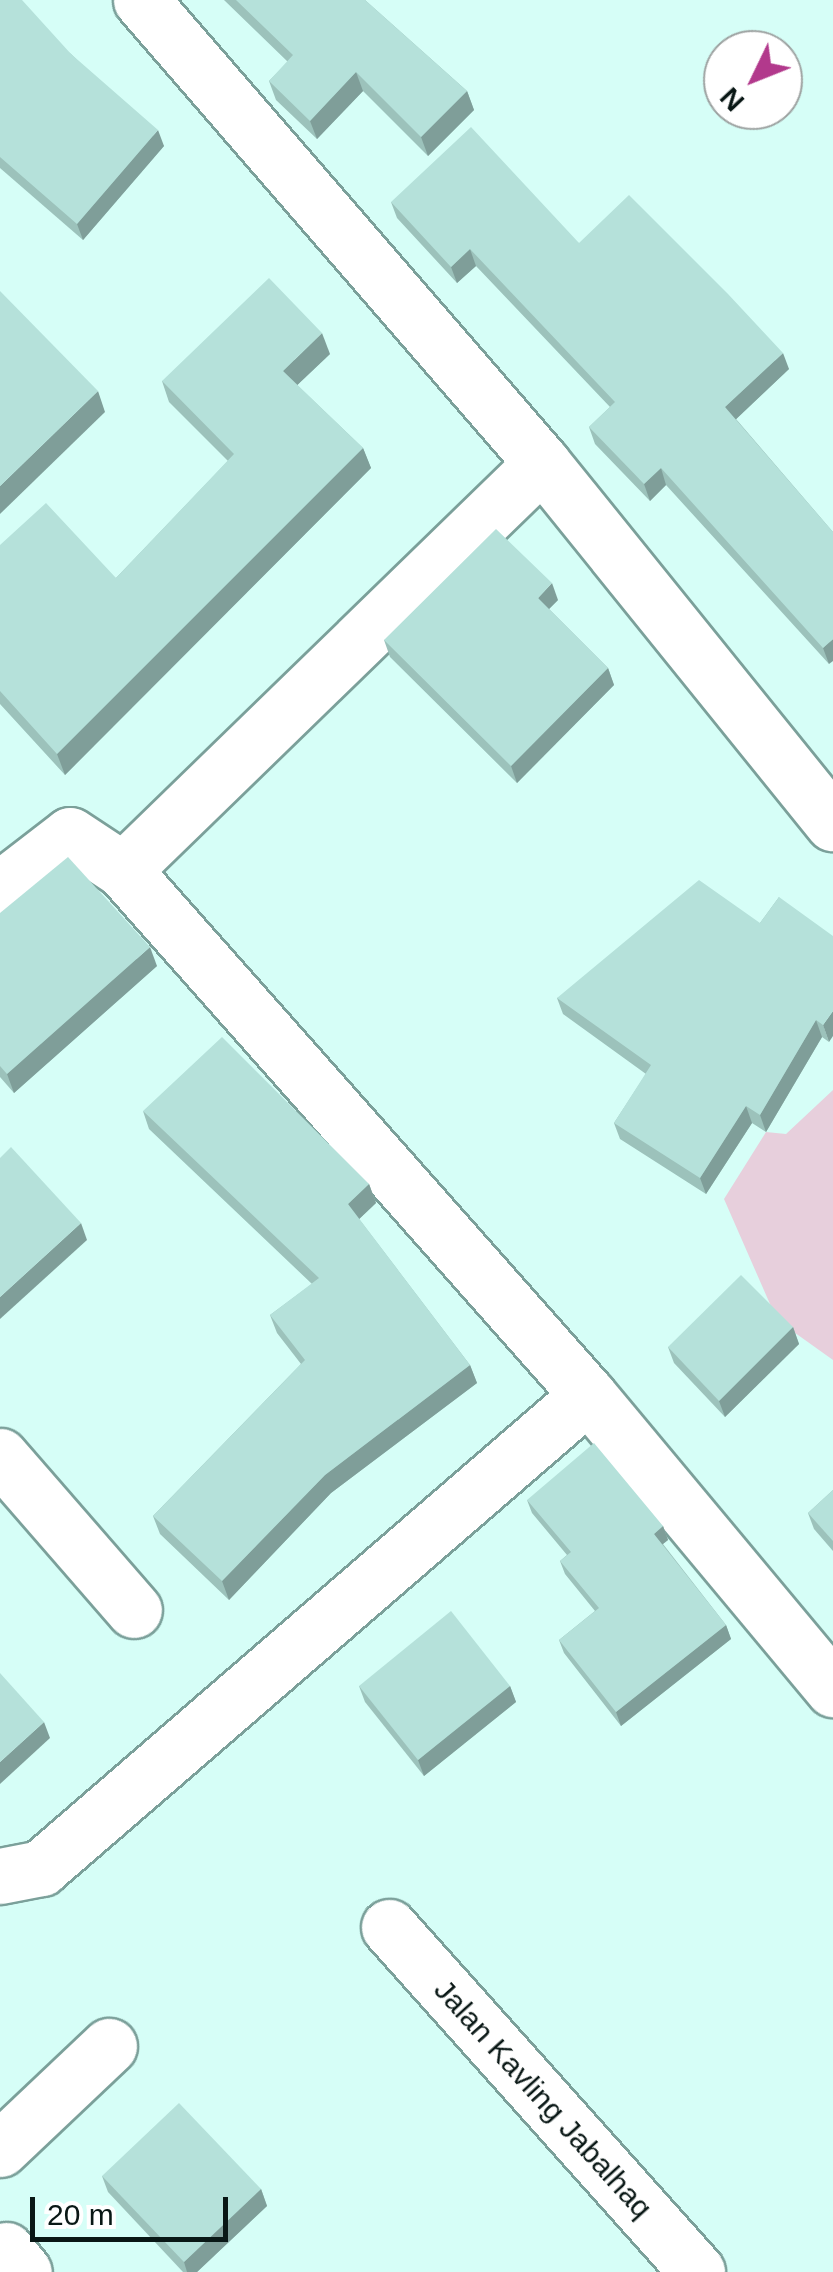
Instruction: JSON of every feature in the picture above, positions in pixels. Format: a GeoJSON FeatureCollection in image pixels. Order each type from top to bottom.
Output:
{"type":"FeatureCollection","features":[{"type":"Feature","properties":{"kind":"street"},"geometry":{"type":"LineString","coordinates":[[141,0],[542,464],[833,823]]}},
{"type":"Feature","properties":{"kind":"street"},"geometry":{"type":"LineString","coordinates":[[123,870],[542,464]]}},
{"type":"Feature","properties":{"kind":"street"},"geometry":{"type":"LineString","coordinates":[[0,889],[70,835],[123,870],[588,1395],[833,1689]]}},
{"type":"Feature","properties":{"kind":"street"},"geometry":{"type":"LineString","coordinates":[[0,1876],[40,1868],[588,1395]]}},
{"type":"Feature","properties":{"kind":"street"},"geometry":{"type":"LineString","coordinates":[[0,1456],[134,1610]]}},
{"type":"Feature","properties":{"kind":"street","name":"Jalan Kavling Jabalhaq"},"geometry":{"type":"LineString","coordinates":[[389,1927],[697,2272]]}},
{"type":"Feature","properties":{"kind":"street"},"geometry":{"type":"LineString","coordinates":[[0,2149],[109,2046]]}},
{"type":"Feature","properties":{"kind":"shaded area"},"geometry":{"type":"Polygon","coordinates":[[[833,1090],[833,1360],[777,1320],[724,1199],[766,1132],[786,1134],[833,1090]]]}},
{"type":"Feature","properties":{"kind":"building"},"geometry":{"type":"Polygon","coordinates":[[[0,0],[22,0],[71,54],[158,130],[77,224],[0,157],[0,0]]]}},
{"type":"Feature","properties":{"kind":"building"},"geometry":{"type":"Polygon","coordinates":[[[236,0],[365,0],[467,91],[421,137],[356,72],[310,121],[269,81],[293,55],[236,0]]]}},
{"type":"Feature","properties":{"kind":"building"},"geometry":{"type":"Polygon","coordinates":[[[471,127],[579,243],[629,195],[783,353],[725,407],[833,532],[833,639],[823,648],[661,468],[644,484],[589,427],[615,402],[470,249],[451,267],[391,202],[471,127]]]}},
{"type":"Feature","properties":{"kind":"building"},"geometry":{"type":"Polygon","coordinates":[[[269,278],[322,333],[283,371],[363,448],[57,754],[0,691],[0,545],[46,503],[116,578],[234,454],[162,381],[269,278]]]}},
{"type":"Feature","properties":{"kind":"building"},"geometry":{"type":"Polygon","coordinates":[[[0,291],[98,391],[0,486],[0,291]]]}},
{"type":"Feature","properties":{"kind":"building"},"geometry":{"type":"Polygon","coordinates":[[[496,529],[552,583],[538,598],[608,668],[511,766],[384,640],[496,529]]]}},
{"type":"Feature","properties":{"kind":"building"},"geometry":{"type":"Polygon","coordinates":[[[68,857],[150,947],[7,1074],[0,1066],[0,913],[68,857]]]}},
{"type":"Feature","properties":{"kind":"building"},"geometry":{"type":"Polygon","coordinates":[[[699,880],[760,923],[779,897],[833,936],[833,1011],[823,1025],[816,1020],[760,1115],[746,1106],[700,1178],[614,1123],[651,1065],[557,998],[699,880]]]}},
{"type":"Feature","properties":{"kind":"building"},"geometry":{"type":"Polygon","coordinates":[[[222,1037],[369,1184],[348,1204],[470,1365],[325,1475],[222,1581],[153,1516],[305,1360],[270,1315],[319,1278],[143,1111],[222,1037]]]}},
{"type":"Feature","properties":{"kind":"building"},"geometry":{"type":"Polygon","coordinates":[[[11,1147],[81,1223],[0,1297],[0,1158],[11,1147]]]}},
{"type":"Feature","properties":{"kind":"building"},"geometry":{"type":"Polygon","coordinates":[[[741,1275],[793,1327],[719,1401],[668,1347],[741,1275]]]}},
{"type":"Feature","properties":{"kind":"building"},"geometry":{"type":"Polygon","coordinates":[[[594,1443],[663,1526],[654,1534],[726,1625],[616,1712],[559,1640],[599,1608],[560,1561],[571,1552],[527,1500],[594,1443]]]}},
{"type":"Feature","properties":{"kind":"building"},"geometry":{"type":"Polygon","coordinates":[[[833,1490],[833,1541],[808,1513],[833,1490]]]}},
{"type":"Feature","properties":{"kind":"building"},"geometry":{"type":"Polygon","coordinates":[[[451,1611],[510,1686],[418,1760],[359,1686],[451,1611]]]}},
{"type":"Feature","properties":{"kind":"building"},"geometry":{"type":"Polygon","coordinates":[[[0,1673],[44,1722],[0,1762],[0,1673]]]}},
{"type":"Feature","properties":{"kind":"building"},"geometry":{"type":"Polygon","coordinates":[[[179,2103],[261,2189],[184,2262],[102,2176],[179,2103]]]}}]}
